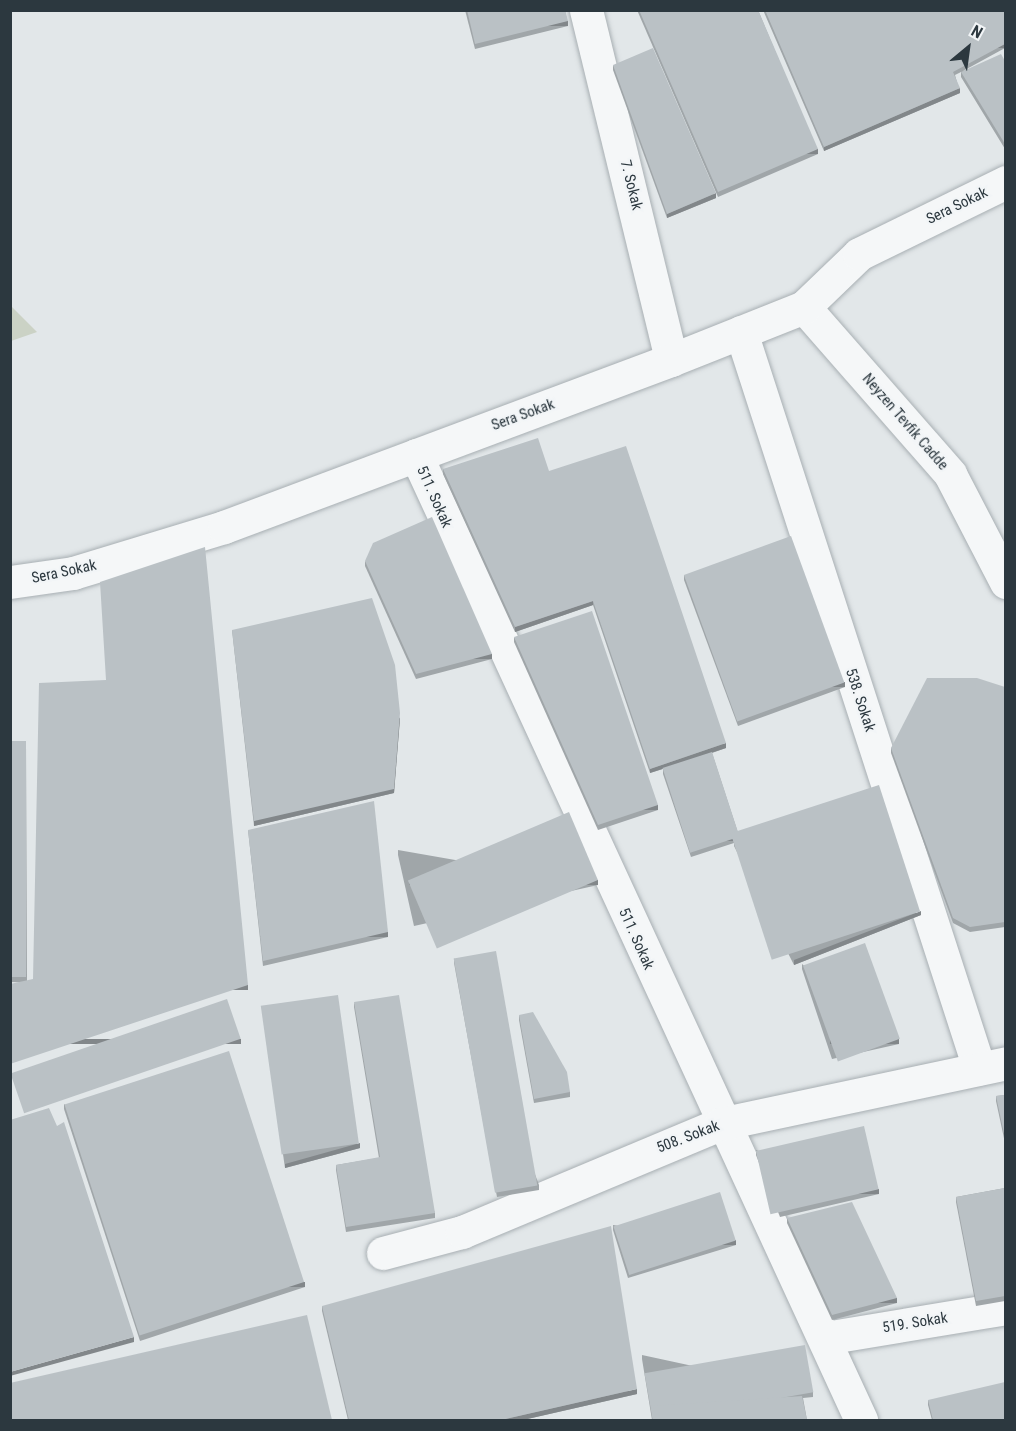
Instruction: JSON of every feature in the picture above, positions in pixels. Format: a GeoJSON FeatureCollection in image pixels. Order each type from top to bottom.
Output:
{"type":"FeatureCollection","features":[{"type":"Feature","properties":{"kind":"street","name":"7. Sokak"},"geometry":{"type":"LineString","coordinates":[[586,10],[671,360]]}},
{"type":"Feature","properties":{"kind":"street","name":"Sera Sokak"},"geometry":{"type":"LineString","coordinates":[[10,582],[73,573],[224,527],[671,360],[804,307],[859,254],[1005,182]]}},
{"type":"Feature","properties":{"kind":"street","name":"Neyzen Tevfik Cadde"},"geometry":{"type":"LineString","coordinates":[[804,307],[950,474],[1005,582]]}},
{"type":"Feature","properties":{"kind":"street","name":"538. Sokak"},"geometry":{"type":"LineString","coordinates":[[741,332],[992,1065]]}},
{"type":"Feature","properties":{"kind":"street","name":"511. Sokak"},"geometry":{"type":"LineString","coordinates":[[416,455],[720,1124],[825,1338],[861,1420]]}},
{"type":"Feature","properties":{"kind":"street","name":"508. Sokak"},"geometry":{"type":"LineString","coordinates":[[383,1252],[462,1232],[720,1124],[992,1065]]}},
{"type":"Feature","properties":{"kind":"street","name":"519. Sokak"},"geometry":{"type":"LineString","coordinates":[[825,1338],[1005,1308]]}},
{"type":"Feature","properties":{"kind":"shaded area"},"geometry":{"type":"Polygon","coordinates":[[[11,306],[37,332],[11,341],[11,306]]]}},
{"type":"Feature","properties":{"kind":"building"},"geometry":{"type":"Polygon","coordinates":[[[467,10],[565,10],[568,21],[475,44],[467,10]]]}},
{"type":"Feature","properties":{"kind":"building"},"geometry":{"type":"Polygon","coordinates":[[[639,10],[758,10],[818,149],[718,192],[639,10]]]}},
{"type":"Feature","properties":{"kind":"building"},"geometry":{"type":"Polygon","coordinates":[[[765,10],[1005,10],[1005,44],[953,72],[960,88],[824,147],[765,10]]]}},
{"type":"Feature","properties":{"kind":"building"},"geometry":{"type":"Polygon","coordinates":[[[653,48],[716,193],[667,214],[613,65],[653,48]]]}},
{"type":"Feature","properties":{"kind":"building"},"geometry":{"type":"Polygon","coordinates":[[[1001,54],[1005,61],[1005,144],[961,72],[1001,54]]]}},
{"type":"Feature","properties":{"kind":"building"},"geometry":{"type":"Polygon","coordinates":[[[538,438],[549,471],[626,446],[726,743],[650,769],[593,601],[515,627],[443,469],[538,438]]]}},
{"type":"Feature","properties":{"kind":"building"},"geometry":{"type":"Polygon","coordinates":[[[432,517],[492,654],[416,674],[365,561],[373,543],[432,517]]]}},
{"type":"Feature","properties":{"kind":"building"},"geometry":{"type":"Polygon","coordinates":[[[791,536],[844,683],[737,722],[684,575],[791,536]]]}},
{"type":"Feature","properties":{"kind":"building"},"geometry":{"type":"Polygon","coordinates":[[[205,547],[248,985],[10,1064],[10,984],[33,979],[39,683],[106,680],[100,582],[205,547]]]}},
{"type":"Feature","properties":{"kind":"building"},"geometry":{"type":"Polygon","coordinates":[[[372,598],[395,665],[400,713],[394,789],[254,821],[232,630],[372,598]]]}},
{"type":"Feature","properties":{"kind":"building"},"geometry":{"type":"Polygon","coordinates":[[[592,611],[658,805],[598,825],[514,637],[592,611]]]}},
{"type":"Feature","properties":{"kind":"building"},"geometry":{"type":"Polygon","coordinates":[[[927,678],[977,678],[1005,687],[1005,922],[970,927],[953,918],[891,748],[927,678]]]}},
{"type":"Feature","properties":{"kind":"building"},"geometry":{"type":"Polygon","coordinates":[[[10,741],[26,741],[26,977],[10,977],[10,741]]]}},
{"type":"Feature","properties":{"kind":"building"},"geometry":{"type":"Polygon","coordinates":[[[712,752],[740,837],[690,853],[663,768],[712,752]]]}},
{"type":"Feature","properties":{"kind":"building"},"geometry":{"type":"Polygon","coordinates":[[[879,785],[920,911],[772,960],[731,833],[879,785]]]}},
{"type":"Feature","properties":{"kind":"building"},"geometry":{"type":"Polygon","coordinates":[[[374,801],[388,932],[263,961],[248,830],[374,801]]]}},
{"type":"Feature","properties":{"kind":"building"},"geometry":{"type":"Polygon","coordinates":[[[569,812],[598,880],[437,948],[408,880],[569,812]]]}},
{"type":"Feature","properties":{"kind":"building"},"geometry":{"type":"Polygon","coordinates":[[[865,943],[900,1039],[838,1061],[803,966],[865,943]]]}},
{"type":"Feature","properties":{"kind":"building"},"geometry":{"type":"Polygon","coordinates":[[[496,951],[537,1185],[495,1193],[454,958],[496,951]]]}},
{"type":"Feature","properties":{"kind":"building"},"geometry":{"type":"Polygon","coordinates":[[[338,995],[359,1144],[282,1154],[261,1006],[338,995]]]}},
{"type":"Feature","properties":{"kind":"building"},"geometry":{"type":"Polygon","coordinates":[[[399,995],[435,1213],[346,1227],[336,1165],[380,1157],[354,1002],[399,995]]]}},
{"type":"Feature","properties":{"kind":"building"},"geometry":{"type":"Polygon","coordinates":[[[227,999],[241,1039],[24,1113],[10,1074],[227,999]]]}},
{"type":"Feature","properties":{"kind":"building"},"geometry":{"type":"Polygon","coordinates":[[[533,1012],[567,1072],[570,1092],[534,1099],[519,1015],[533,1012]]]}},
{"type":"Feature","properties":{"kind":"building"},"geometry":{"type":"Polygon","coordinates":[[[229,1051],[304,1282],[140,1336],[64,1104],[229,1051]]]}},
{"type":"Feature","properties":{"kind":"building"},"geometry":{"type":"Polygon","coordinates":[[[1005,1095],[1005,1138],[996,1096],[1005,1095]]]}},
{"type":"Feature","properties":{"kind":"building"},"geometry":{"type":"Polygon","coordinates":[[[49,1108],[57,1126],[64,1122],[134,1337],[10,1372],[10,1120],[49,1108]]]}},
{"type":"Feature","properties":{"kind":"building"},"geometry":{"type":"Polygon","coordinates":[[[864,1126],[879,1189],[770,1214],[756,1151],[864,1126]]]}},
{"type":"Feature","properties":{"kind":"building"},"geometry":{"type":"Polygon","coordinates":[[[1005,1188],[1005,1296],[976,1301],[956,1197],[1005,1188]]]}},
{"type":"Feature","properties":{"kind":"building"},"geometry":{"type":"Polygon","coordinates":[[[720,1192],[736,1241],[629,1275],[613,1227],[720,1192]]]}},
{"type":"Feature","properties":{"kind":"building"},"geometry":{"type":"Polygon","coordinates":[[[852,1202],[897,1298],[832,1315],[787,1218],[852,1202]]]}},
{"type":"Feature","properties":{"kind":"building"},"geometry":{"type":"Polygon","coordinates":[[[611,1226],[637,1389],[501,1420],[349,1420],[322,1306],[611,1226]]]}},
{"type":"Feature","properties":{"kind":"building"},"geometry":{"type":"Polygon","coordinates":[[[307,1315],[332,1420],[10,1420],[10,1383],[307,1315]]]}},
{"type":"Feature","properties":{"kind":"building"},"geometry":{"type":"Polygon","coordinates":[[[805,1345],[813,1392],[653,1420],[644,1373],[805,1345]]]}},
{"type":"Feature","properties":{"kind":"building"},"geometry":{"type":"Polygon","coordinates":[[[1005,1382],[1005,1420],[933,1420],[928,1400],[1005,1382]]]}},
{"type":"Feature","properties":{"kind":"building"},"geometry":{"type":"Polygon","coordinates":[[[802,1396],[807,1420],[653,1420],[651,1406],[802,1396]]]}}]}
